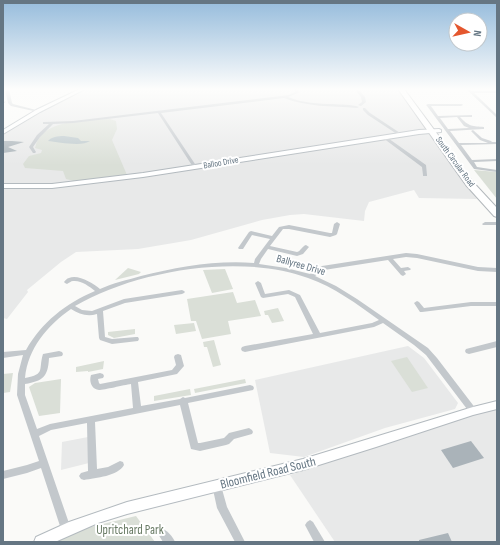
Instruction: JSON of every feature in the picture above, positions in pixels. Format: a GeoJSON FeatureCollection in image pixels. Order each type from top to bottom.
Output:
{"type":"FeatureCollection","features":[{"type":"Feature","properties":{"kind":"highway","name":"South Circular Road"},"geometry":{"type":"LineString","coordinates":[[424,114],[481,187],[497,204]]}},
{"type":"Feature","properties":{"kind":"highway","name":"South Circular Road"},"geometry":{"type":"LineString","coordinates":[[430,114],[469,183],[495,221]]}},
{"type":"Feature","properties":{"kind":"street"},"geometry":{"type":"LineString","coordinates":[[3,132],[31,114]]}},
{"type":"Feature","properties":{"kind":"street"},"geometry":{"type":"LineString","coordinates":[[44,123],[135,114]]}},
{"type":"Feature","properties":{"kind":"street"},"geometry":{"type":"LineString","coordinates":[[161,114],[195,167]]}},
{"type":"Feature","properties":{"kind":"street"},"geometry":{"type":"LineString","coordinates":[[372,114],[401,135]]}},
{"type":"Feature","properties":{"kind":"street"},"geometry":{"type":"LineString","coordinates":[[434,114],[437,117],[471,116]]}},
{"type":"Feature","properties":{"kind":"street"},"geometry":{"type":"LineString","coordinates":[[437,117],[438,131]]}},
{"type":"Feature","properties":{"kind":"street"},"geometry":{"type":"LineString","coordinates":[[459,118],[465,125],[475,130],[481,139],[490,143]]}},
{"type":"Feature","properties":{"kind":"street"},"geometry":{"type":"LineString","coordinates":[[34,152],[30,147],[52,123]]}},
{"type":"Feature","properties":{"kind":"street"},"geometry":{"type":"LineString","coordinates":[[438,131],[475,130],[483,128]]}},
{"type":"Feature","properties":{"kind":"street"},"geometry":{"type":"LineString","coordinates":[[438,131],[458,144],[476,168],[497,171]]}},
{"type":"Feature","properties":{"kind":"street","name":"Balloo Drive"},"geometry":{"type":"LineString","coordinates":[[3,186],[52,186],[86,182],[195,167],[384,137],[438,131]]}},
{"type":"Feature","properties":{"kind":"street"},"geometry":{"type":"LineString","coordinates":[[384,137],[424,166],[425,176]]}},
{"type":"Feature","properties":{"kind":"street"},"geometry":{"type":"LineString","coordinates":[[458,144],[486,144],[497,142]]}},
{"type":"Feature","properties":{"kind":"street"},"geometry":{"type":"LineString","coordinates":[[471,161],[497,160]]}},
{"type":"Feature","properties":{"kind":"street"},"geometry":{"type":"LineString","coordinates":[[485,224],[495,221]]}},
{"type":"Feature","properties":{"kind":"street"},"geometry":{"type":"LineString","coordinates":[[256,265],[258,259],[281,228],[284,227],[330,235],[334,234],[337,224]]}},
{"type":"Feature","properties":{"kind":"street"},"geometry":{"type":"LineString","coordinates":[[241,248],[251,233],[274,238]]}},
{"type":"Feature","properties":{"kind":"street"},"geometry":{"type":"LineString","coordinates":[[267,247],[297,254],[301,253],[306,247]]}},
{"type":"Feature","properties":{"kind":"street"},"geometry":{"type":"LineString","coordinates":[[311,277],[322,268],[406,255],[478,269],[497,270]]}},
{"type":"Feature","properties":{"kind":"street"},"geometry":{"type":"LineString","coordinates":[[389,257],[401,272],[408,269]]}},
{"type":"Feature","properties":{"kind":"street","name":"Ballyree Drive"},"geometry":{"type":"LineString","coordinates":[[66,529],[21,395],[24,362],[28,352],[50,322],[70,306],[99,292],[162,273],[229,264],[256,265],[283,269],[311,277],[344,293],[384,320],[429,354],[473,411]]}},
{"type":"Feature","properties":{"kind":"street"},"geometry":{"type":"LineString","coordinates":[[67,282],[71,279],[77,279],[91,284],[99,292]]}},
{"type":"Feature","properties":{"kind":"street"},"geometry":{"type":"LineString","coordinates":[[258,283],[263,296],[290,292],[298,296],[318,336]]}},
{"type":"Feature","properties":{"kind":"street"},"geometry":{"type":"LineString","coordinates":[[70,306],[85,313],[100,311],[124,301],[182,292]]}},
{"type":"Feature","properties":{"kind":"street"},"geometry":{"type":"LineString","coordinates":[[417,303],[422,310],[471,304],[497,304]]}},
{"type":"Feature","properties":{"kind":"street"},"geometry":{"type":"LineString","coordinates":[[100,311],[102,338],[112,342],[136,339]]}},
{"type":"Feature","properties":{"kind":"street"},"geometry":{"type":"LineString","coordinates":[[245,349],[374,325],[384,320]]}},
{"type":"Feature","properties":{"kind":"street"},"geometry":{"type":"LineString","coordinates":[[469,351],[497,344]]}},
{"type":"Feature","properties":{"kind":"street"},"geometry":{"type":"LineString","coordinates":[[3,355],[28,352]]}},
{"type":"Feature","properties":{"kind":"street"},"geometry":{"type":"LineString","coordinates":[[21,382],[41,376],[44,372],[46,356],[59,354]]}},
{"type":"Feature","properties":{"kind":"street"},"geometry":{"type":"LineString","coordinates":[[100,376],[94,377],[95,385],[99,387],[174,372],[180,366],[178,357]]}},
{"type":"Feature","properties":{"kind":"street"},"geometry":{"type":"LineString","coordinates":[[134,380],[137,410]]}},
{"type":"Feature","properties":{"kind":"street"},"geometry":{"type":"LineString","coordinates":[[34,434],[50,427],[250,388]]}},
{"type":"Feature","properties":{"kind":"street"},"geometry":{"type":"LineString","coordinates":[[183,400],[194,446],[200,447],[226,441],[232,436],[249,432]]}},
{"type":"Feature","properties":{"kind":"street","name":"Bloomfield Road South"},"geometry":{"type":"LineString","coordinates":[[41,542],[66,529],[103,514],[321,460],[473,411],[497,405]]}},
{"type":"Feature","properties":{"kind":"street"},"geometry":{"type":"LineString","coordinates":[[91,419],[93,474]]}},
{"type":"Feature","properties":{"kind":"street"},"geometry":{"type":"LineString","coordinates":[[3,475],[44,463]]}},
{"type":"Feature","properties":{"kind":"street"},"geometry":{"type":"LineString","coordinates":[[84,476],[110,471],[120,465]]}},
{"type":"Feature","properties":{"kind":"street"},"geometry":{"type":"LineString","coordinates":[[216,485],[222,508],[240,542]]}},
{"type":"Feature","properties":{"kind":"street"},"geometry":{"type":"LineString","coordinates":[[310,525],[320,542]]}},
{"type":"Feature","properties":{"kind":"shaded area"},"geometry":{"type":"Polygon","coordinates":[[[35,114],[415,114],[477,199],[419,198],[414,190],[369,202],[365,211],[364,221],[304,214],[290,215],[262,220],[191,240],[138,249],[76,252],[61,262],[27,290],[28,292],[7,319],[3,318],[3,133],[35,114]]]}},
{"type":"Feature","properties":{"kind":"shaded area"},"geometry":{"type":"Polygon","coordinates":[[[64,136],[78,138],[81,141],[90,141],[76,144],[48,141],[55,137],[64,136]]]}},
{"type":"Feature","properties":{"kind":"shaded area"},"geometry":{"type":"Polygon","coordinates":[[[408,346],[424,358],[458,403],[455,409],[385,428],[304,457],[270,453],[255,380],[408,346]]]}},
{"type":"Feature","properties":{"kind":"shaded area"},"geometry":{"type":"Polygon","coordinates":[[[497,409],[497,542],[335,542],[290,475],[465,416],[497,409]]]}},
{"type":"Feature","properties":{"kind":"shaded area"},"geometry":{"type":"Polygon","coordinates":[[[88,437],[89,463],[61,470],[62,442],[88,437]]]}},
{"type":"Feature","properties":{"kind":"green space"},"geometry":{"type":"Polygon","coordinates":[[[110,119],[116,121],[117,129],[112,140],[127,175],[74,181],[66,179],[63,171],[25,168],[23,164],[29,156],[41,153],[42,150],[35,148],[39,138],[46,131],[55,126],[66,123],[110,119]]]}},
{"type":"Feature","properties":{"kind":"green space"},"geometry":{"type":"Polygon","coordinates":[[[474,170],[497,172],[497,199],[474,170]]]}},
{"type":"Feature","properties":{"kind":"green space"},"geometry":{"type":"Polygon","coordinates":[[[128,268],[141,272],[139,274],[115,280],[128,268]]]}},
{"type":"Feature","properties":{"kind":"green space"},"geometry":{"type":"Polygon","coordinates":[[[225,269],[233,289],[212,293],[203,270],[225,269]]]}},
{"type":"Feature","properties":{"kind":"green space"},"geometry":{"type":"Polygon","coordinates":[[[233,292],[237,303],[255,300],[261,316],[228,321],[231,334],[202,339],[196,321],[191,321],[187,299],[233,292]]]}},
{"type":"Feature","properties":{"kind":"green space"},"geometry":{"type":"Polygon","coordinates":[[[278,308],[284,321],[272,323],[268,315],[265,315],[264,311],[278,308]]]}},
{"type":"Feature","properties":{"kind":"green space"},"geometry":{"type":"Polygon","coordinates":[[[194,323],[196,331],[176,334],[174,325],[194,323]]]}},
{"type":"Feature","properties":{"kind":"green space"},"geometry":{"type":"Polygon","coordinates":[[[135,329],[135,334],[114,338],[108,335],[108,332],[135,329]]]}},
{"type":"Feature","properties":{"kind":"green space"},"geometry":{"type":"Polygon","coordinates":[[[214,340],[221,365],[213,367],[207,347],[204,347],[203,342],[214,340]]]}},
{"type":"Feature","properties":{"kind":"green space"},"geometry":{"type":"Polygon","coordinates":[[[407,357],[428,388],[412,392],[391,361],[407,357]]]}},
{"type":"Feature","properties":{"kind":"green space"},"geometry":{"type":"Polygon","coordinates":[[[104,361],[103,369],[88,372],[76,372],[76,367],[104,361]]]}},
{"type":"Feature","properties":{"kind":"green space"},"geometry":{"type":"Polygon","coordinates":[[[13,373],[10,392],[3,393],[3,374],[13,373]]]}},
{"type":"Feature","properties":{"kind":"green space"},"geometry":{"type":"Polygon","coordinates":[[[61,379],[60,413],[39,416],[29,387],[35,383],[61,379]]]}},
{"type":"Feature","properties":{"kind":"green space"},"geometry":{"type":"Polygon","coordinates":[[[245,379],[246,383],[195,393],[194,389],[245,379]]]}},
{"type":"Feature","properties":{"kind":"green space"},"geometry":{"type":"Polygon","coordinates":[[[190,389],[191,395],[154,401],[154,396],[190,389]]]}},
{"type":"Feature","properties":{"kind":"green space","name":"Upritchard Park"},"geometry":{"type":"Polygon","coordinates":[[[136,516],[155,542],[46,542],[61,534],[136,516]]]}},
{"type":"Feature","properties":{"kind":"building"},"geometry":{"type":"Polygon","coordinates":[[[3,141],[24,142],[8,147],[17,151],[3,153],[3,141]]]}},
{"type":"Feature","properties":{"kind":"building"},"geometry":{"type":"Polygon","coordinates":[[[471,441],[484,458],[453,468],[441,450],[471,441]]]}},
{"type":"Feature","properties":{"kind":"building"},"geometry":{"type":"Polygon","coordinates":[[[448,533],[452,542],[419,542],[419,540],[448,533]]]}}]}
